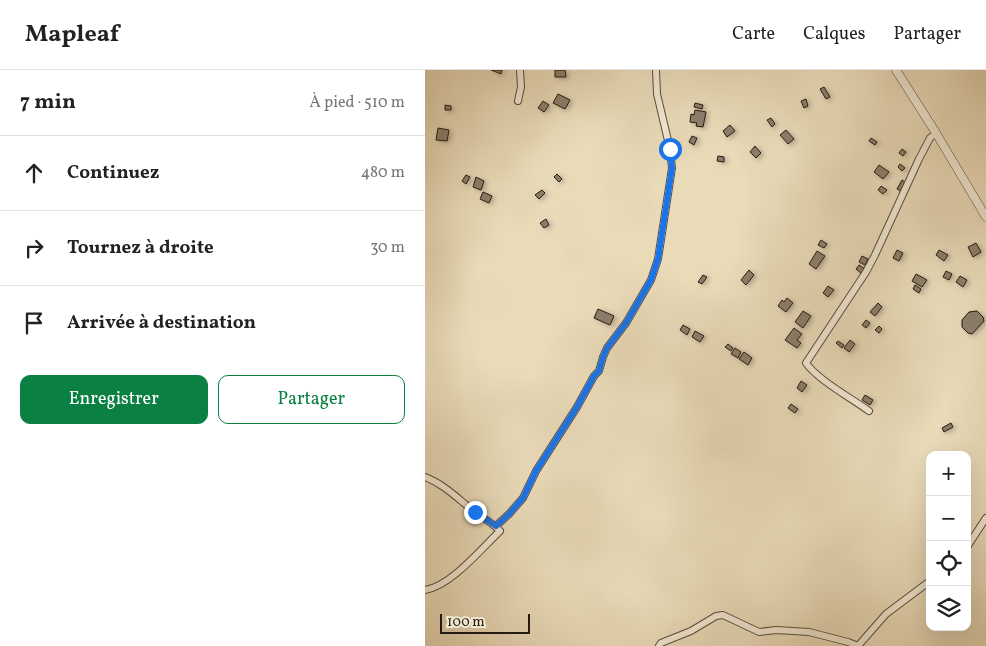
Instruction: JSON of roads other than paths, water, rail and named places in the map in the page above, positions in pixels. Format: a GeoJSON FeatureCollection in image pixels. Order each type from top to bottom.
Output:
{"type":"FeatureCollection","features":[{"type":"Feature","properties":{"kind":"street"},"geometry":{"type":"LineString","coordinates":[[518,101],[521,87],[520,70]]}},
{"type":"Feature","properties":{"kind":"street"},"geometry":{"type":"LineString","coordinates":[[496,526],[523,498],[536,471],[577,407],[594,376],[599,371],[607,348],[626,323],[651,280],[658,259],[672,168],[670,149],[657,94],[656,70]]}},
{"type":"Feature","properties":{"kind":"street"},"geometry":{"type":"LineString","coordinates":[[896,70],[986,217]]}},
{"type":"Feature","properties":{"kind":"street"},"geometry":{"type":"LineString","coordinates":[[869,410],[824,380],[810,369],[806,362],[866,272],[929,138],[936,133]]}},
{"type":"Feature","properties":{"kind":"street"},"geometry":{"type":"LineString","coordinates":[[425,477],[435,481],[496,526],[500,531],[454,576],[434,588],[425,590]]}},
{"type":"Feature","properties":{"kind":"street"},"geometry":{"type":"LineString","coordinates":[[971,541],[986,518]]}},
{"type":"Feature","properties":{"kind":"street"},"geometry":{"type":"LineString","coordinates":[[659,646],[661,643],[691,631],[716,616],[723,615],[759,632],[776,630],[809,632],[858,646],[886,614],[926,584]]}}]}
